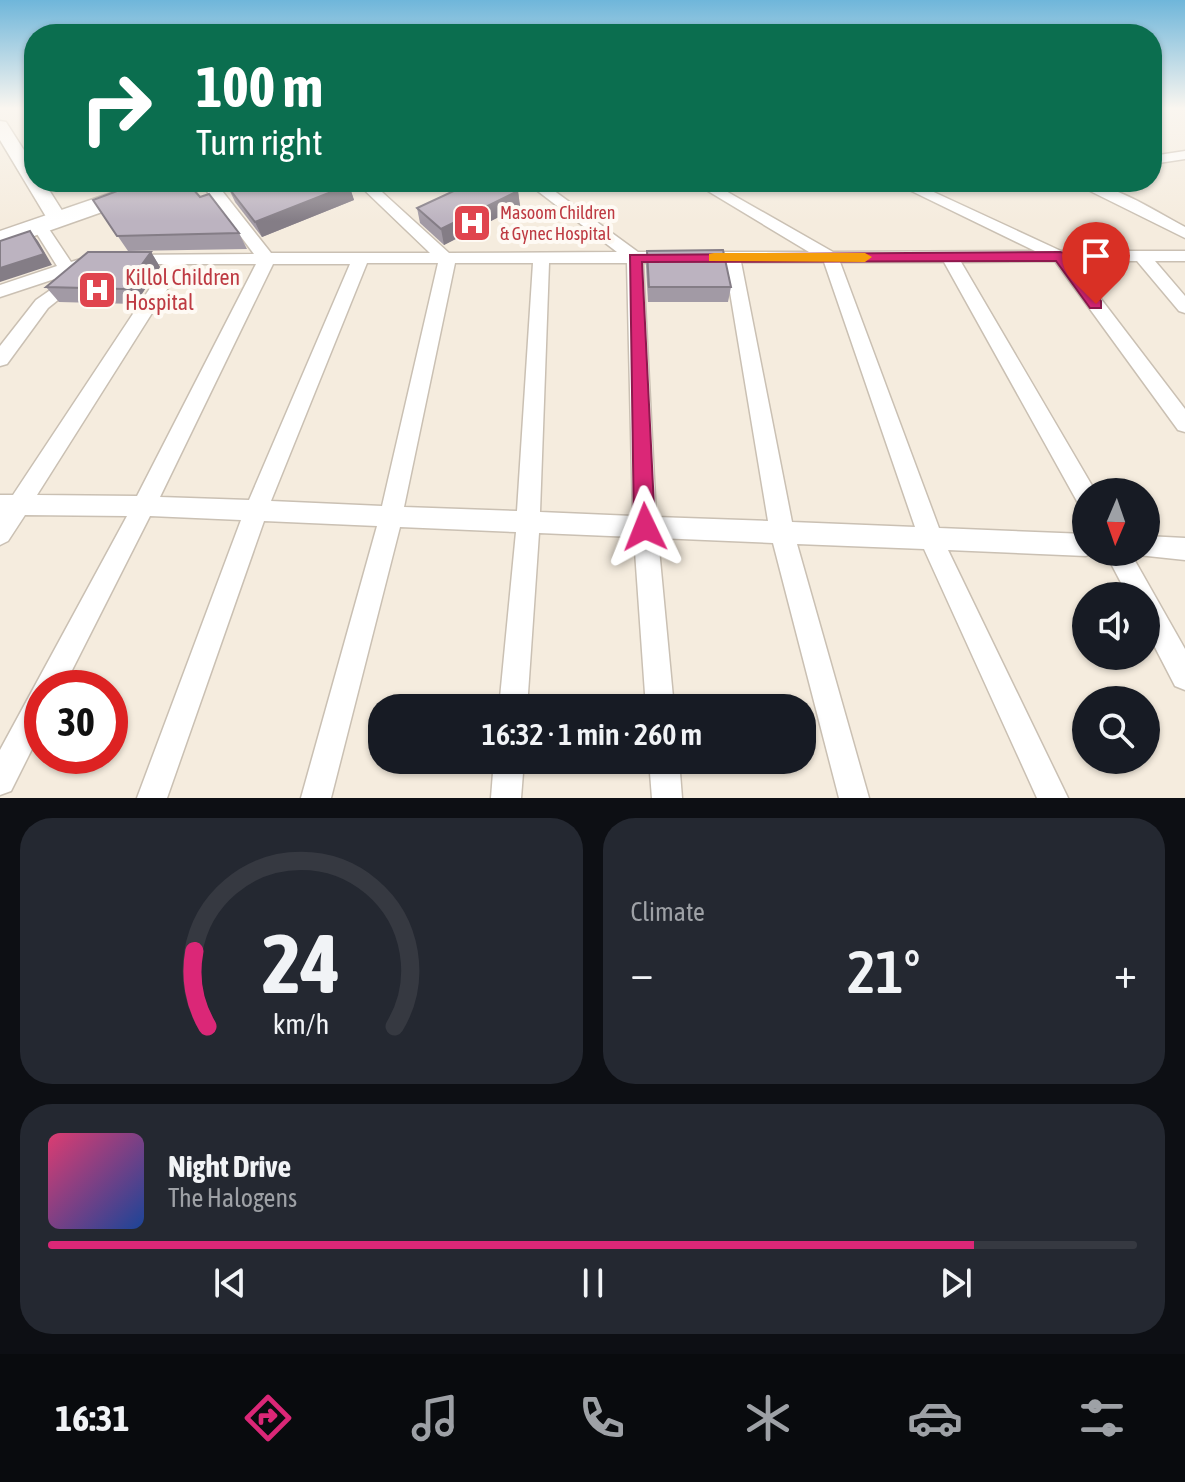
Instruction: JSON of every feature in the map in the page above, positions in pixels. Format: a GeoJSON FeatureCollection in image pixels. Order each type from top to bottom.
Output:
{"type":"FeatureCollection","features":[{"type":"Feature","properties":{"kind":"main road"},"geometry":{"type":"LineString","coordinates":[[0,240],[137,192]]}},
{"type":"Feature","properties":{"kind":"street"},"geometry":{"type":"LineString","coordinates":[[13,146],[24,165]]}},
{"type":"Feature","properties":{"kind":"street"},"geometry":{"type":"LineString","coordinates":[[1162,158],[1185,155]]}},
{"type":"Feature","properties":{"kind":"street"},"geometry":{"type":"LineString","coordinates":[[38,192],[66,267]]}},
{"type":"Feature","properties":{"kind":"street"},"geometry":{"type":"LineString","coordinates":[[215,192],[267,259]]}},
{"type":"Feature","properties":{"kind":"street"},"geometry":{"type":"LineString","coordinates":[[374,192],[447,260]]}},
{"type":"Feature","properties":{"kind":"street"},"geometry":{"type":"LineString","coordinates":[[546,192],[635,258]]}},
{"type":"Feature","properties":{"kind":"street"},"geometry":{"type":"LineString","coordinates":[[717,192],[830,257],[931,539],[1053,798]]}},
{"type":"Feature","properties":{"kind":"street"},"geometry":{"type":"LineString","coordinates":[[921,192],[1060,257],[1185,424]]}},
{"type":"Feature","properties":{"kind":"street"},"geometry":{"type":"LineString","coordinates":[[1104,192],[1185,233]]}},
{"type":"Feature","properties":{"kind":"street"},"geometry":{"type":"LineString","coordinates":[[0,291],[96,259],[1185,256]]}},
{"type":"Feature","properties":{"kind":"street"},"geometry":{"type":"LineString","coordinates":[[732,257],[782,533],[854,798]]}},
{"type":"Feature","properties":{"kind":"street"},"geometry":{"type":"LineString","coordinates":[[950,257],[1076,478]]}},
{"type":"Feature","properties":{"kind":"street"},"geometry":{"type":"LineString","coordinates":[[1142,257],[1185,307]]}},
{"type":"Feature","properties":{"kind":"street"},"geometry":{"type":"LineString","coordinates":[[152,798],[256,511],[361,258]]}},
{"type":"Feature","properties":{"kind":"street"},"geometry":{"type":"LineString","coordinates":[[514,694],[528,522],[541,258]]}},
{"type":"Feature","properties":{"kind":"street"},"geometry":{"type":"LineString","coordinates":[[635,258],[645,527],[659,694]]}},
{"type":"Feature","properties":{"kind":"street"},"geometry":{"type":"LineString","coordinates":[[0,359],[42,304],[96,259]]}},
{"type":"Feature","properties":{"kind":"street"},"geometry":{"type":"LineString","coordinates":[[57,670],[144,506],[267,259]]}},
{"type":"Feature","properties":{"kind":"street"},"geometry":{"type":"LineString","coordinates":[[0,534],[10,505],[177,260]]}},
{"type":"Feature","properties":{"kind":"street"},"geometry":{"type":"LineString","coordinates":[[316,798],[391,516],[447,260]]}},
{"type":"Feature","properties":{"kind":"street"},"geometry":{"type":"LineString","coordinates":[[10,505],[144,506],[1072,544]]}},
{"type":"Feature","properties":{"kind":"street"},"geometry":{"type":"LineString","coordinates":[[1160,548],[1185,549]]}},
{"type":"Feature","properties":{"kind":"street"},"geometry":{"type":"LineString","coordinates":[[1160,630],[1185,676]]}},
{"type":"Feature","properties":{"kind":"street"},"geometry":{"type":"LineString","coordinates":[[0,780],[24,734]]}},
{"type":"Feature","properties":{"kind":"street"},"geometry":{"type":"LineString","coordinates":[[506,798],[508,774]]}},
{"type":"Feature","properties":{"kind":"street"},"geometry":{"type":"LineString","coordinates":[[665,774],[667,798]]}},
{"type":"Feature","properties":{"kind":"building"},"geometry":{"type":"Polygon","coordinates":[[[114,192],[196,192],[200,197],[209,194],[239,233],[117,236],[93,200],[114,192]]]}},
{"type":"Feature","properties":{"kind":"building"},"geometry":{"type":"Polygon","coordinates":[[[232,192],[331,192],[255,222],[232,192]]]}},
{"type":"Feature","properties":{"kind":"building"},"geometry":{"type":"Polygon","coordinates":[[[451,192],[516,192],[441,229],[417,208],[451,192]]]}},
{"type":"Feature","properties":{"kind":"building"},"geometry":{"type":"Polygon","coordinates":[[[30,231],[44,254],[0,268],[0,241],[30,231]]]}},
{"type":"Feature","properties":{"kind":"building"},"geometry":{"type":"Polygon","coordinates":[[[723,250],[731,287],[649,287],[647,251],[723,250]]]}},
{"type":"Feature","properties":{"kind":"building"},"geometry":{"type":"Polygon","coordinates":[[[88,252],[151,252],[124,289],[46,287],[88,252]]]}},
{"type":"Feature","properties":{"kind":"slow traffic"},"geometry":{"type":"LineString","coordinates":[[714,258],[865,257]]}},
{"type":"Feature","properties":{"kind":"place","name":"Masoom Children & Gynec Hospital"},"geometry":{"type":"Point","coordinates":[472,223]}},
{"type":"Feature","properties":{"kind":"place","name":"Killol Children Hospital"},"geometry":{"type":"Point","coordinates":[97,290]}},
{"type":"Feature","properties":{"kind":"route"},"geometry":{"type":"LineString","coordinates":[[645,527],[635,258],[1060,257],[1096,304]]}}]}
